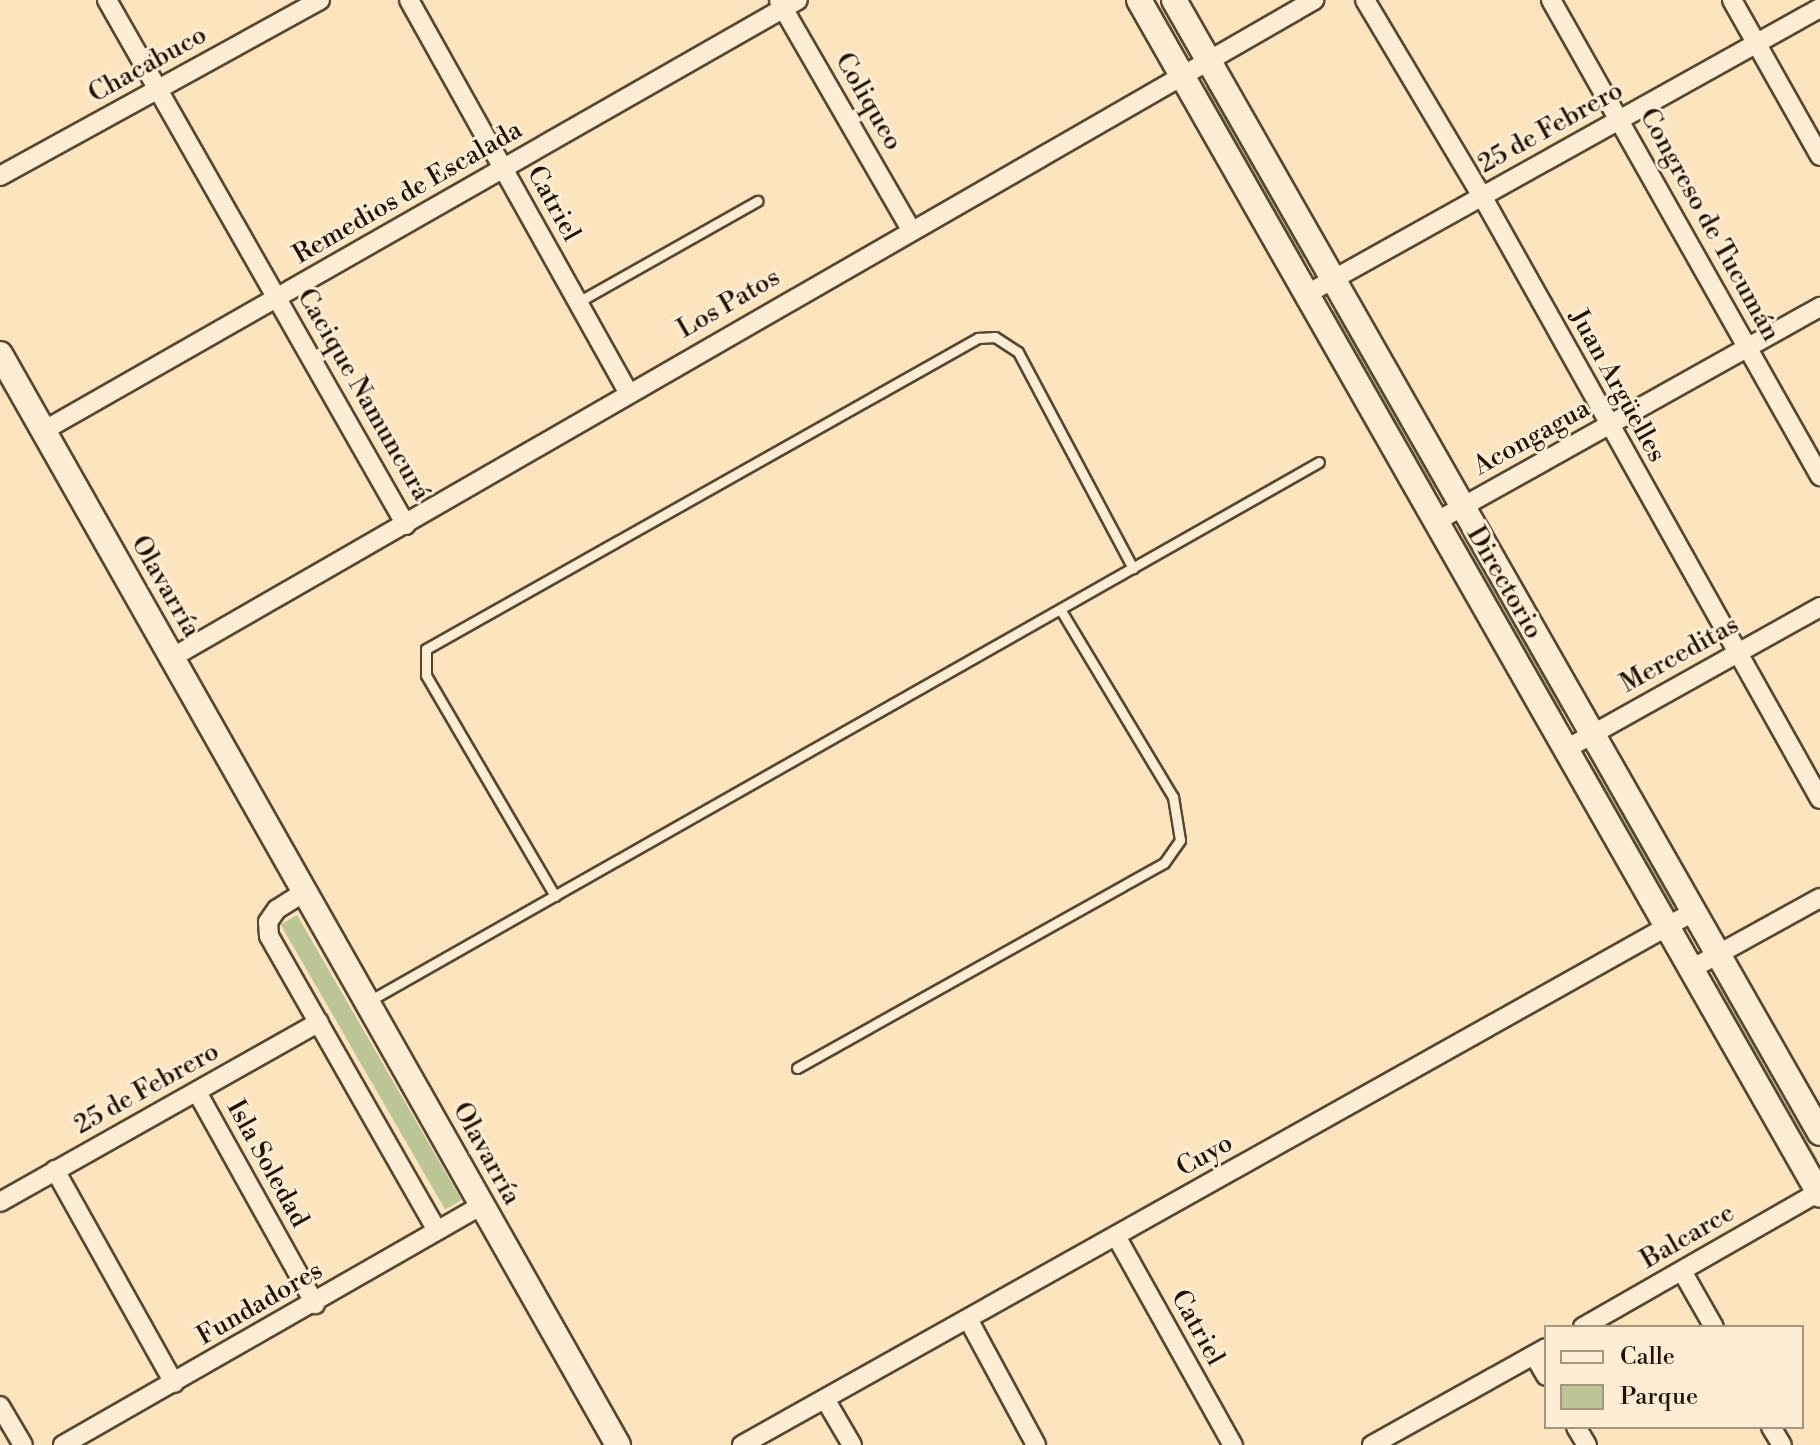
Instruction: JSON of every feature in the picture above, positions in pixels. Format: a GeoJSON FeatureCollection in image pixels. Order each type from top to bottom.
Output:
{"type":"FeatureCollection","features":[{"type":"Feature","properties":{"kind":"main road","name":"Directorio"},"geometry":{"type":"LineString","coordinates":[[1139,0],[1820,1192]]}},
{"type":"Feature","properties":{"kind":"main road","name":"Directorio"},"geometry":{"type":"LineString","coordinates":[[1174,0],[1820,1133]]}},
{"type":"Feature","properties":{"kind":"main road","name":"Olavarría"},"geometry":{"type":"LineString","coordinates":[[0,354],[618,1445]]}},
{"type":"Feature","properties":{"kind":"street","name":"Cacique Namuncurá"},"geometry":{"type":"LineString","coordinates":[[107,0],[406,525]]}},
{"type":"Feature","properties":{"kind":"street","name":"Chacabuco"},"geometry":{"type":"LineString","coordinates":[[0,176],[320,0]]}},
{"type":"Feature","properties":{"kind":"street","name":"Catriel"},"geometry":{"type":"LineString","coordinates":[[409,0],[628,392]]}},
{"type":"Feature","properties":{"kind":"street","name":"Los Patos"},"geometry":{"type":"LineString","coordinates":[[173,657],[406,525],[628,392],[1314,0]]}},
{"type":"Feature","properties":{"kind":"street","name":"Juan Argüelles"},"geometry":{"type":"LineString","coordinates":[[1365,0],[1482,196],[1820,799]]}},
{"type":"Feature","properties":{"kind":"street","name":"Congreso de Tucumán"},"geometry":{"type":"LineString","coordinates":[[1551,0],[1820,476]]}},
{"type":"Feature","properties":{"kind":"street"},"geometry":{"type":"LineString","coordinates":[[1732,0],[1820,156]]}},
{"type":"Feature","properties":{"kind":"street","name":"Remedios de Escalada"},"geometry":{"type":"LineString","coordinates":[[43,431],[787,3]]}},
{"type":"Feature","properties":{"kind":"street","name":"Coliqueo"},"geometry":{"type":"LineString","coordinates":[[787,3],[911,230]]}},
{"type":"Feature","properties":{"kind":"street","name":"25 de Febrero"},"geometry":{"type":"LineString","coordinates":[[1307,294],[1820,8]]}},
{"type":"Feature","properties":{"kind":"street","name":"Acongagua"},"geometry":{"type":"LineString","coordinates":[[1437,521],[1820,307]]}},
{"type":"Feature","properties":{"kind":"street","name":"Merceditas"},"geometry":{"type":"LineString","coordinates":[[1566,749],[1820,607]]}},
{"type":"Feature","properties":{"kind":"street"},"geometry":{"type":"LineString","coordinates":[[306,891],[277,909],[268,922],[269,936],[437,1231]]}},
{"type":"Feature","properties":{"kind":"street"},"geometry":{"type":"LineString","coordinates":[[1693,968],[1820,898]]}},
{"type":"Feature","properties":{"kind":"street","name":"Cuyo"},"geometry":{"type":"LineString","coordinates":[[742,1445],[1693,912]]}},
{"type":"Feature","properties":{"kind":"street","name":"25 de Febrero"},"geometry":{"type":"LineString","coordinates":[[0,1202],[319,1022]]}},
{"type":"Feature","properties":{"kind":"street","name":"Isla Soledad"},"geometry":{"type":"LineString","coordinates":[[197,1092],[315,1304]]}},
{"type":"Feature","properties":{"kind":"street"},"geometry":{"type":"LineString","coordinates":[[55,1170],[174,1383]]}},
{"type":"Feature","properties":{"kind":"street","name":"Balcarce"},"geometry":{"type":"LineString","coordinates":[[1587,1325],[1820,1192]]}},
{"type":"Feature","properties":{"kind":"street","name":"Fundadores"},"geometry":{"type":"LineString","coordinates":[[63,1445],[315,1304],[482,1205]]}},
{"type":"Feature","properties":{"kind":"street","name":"Catriel"},"geometry":{"type":"LineString","coordinates":[[1116,1236],[1233,1445]]}},
{"type":"Feature","properties":{"kind":"street"},"geometry":{"type":"LineString","coordinates":[[1682,1271],[1713,1325]]}},
{"type":"Feature","properties":{"kind":"street"},"geometry":{"type":"LineString","coordinates":[[968,1319],[1036,1445]]}},
{"type":"Feature","properties":{"kind":"street"},"geometry":{"type":"LineString","coordinates":[[1372,1445],[1540,1352]]}},
{"type":"Feature","properties":{"kind":"street"},"geometry":{"type":"LineString","coordinates":[[825,1399],[852,1445]]}},
{"type":"Feature","properties":{"kind":"street"},"geometry":{"type":"LineString","coordinates":[[0,1406],[23,1445]]}},
{"type":"Feature","properties":{"kind":"lane"},"geometry":{"type":"LineString","coordinates":[[578,302],[757,201]]}},
{"type":"Feature","properties":{"kind":"lane"},"geometry":{"type":"LineString","coordinates":[[555,896],[426,675],[426,649],[978,338],[995,337],[1018,352],[1133,568]]}},
{"type":"Feature","properties":{"kind":"lane"},"geometry":{"type":"LineString","coordinates":[[369,1001],[1319,462]]}},
{"type":"Feature","properties":{"kind":"lane"},"geometry":{"type":"LineString","coordinates":[[797,1068],[1164,863],[1180,840],[1173,797],[1060,609]]}},
{"type":"Feature","properties":{"kind":"green space"},"geometry":{"type":"Polygon","coordinates":[[[1208,86],[1306,257],[1300,260],[1202,90],[1208,86]]]}},
{"type":"Feature","properties":{"kind":"green space"},"geometry":{"type":"Polygon","coordinates":[[[1335,310],[1440,486],[1434,490],[1330,313],[1335,310]]]}},
{"type":"Feature","properties":{"kind":"green space"},"geometry":{"type":"Polygon","coordinates":[[[1466,536],[1563,711],[1558,714],[1461,539],[1466,536]]]}},
{"type":"Feature","properties":{"kind":"green space"},"geometry":{"type":"Polygon","coordinates":[[[1590,761],[1679,909],[1673,913],[1584,765],[1590,761]]]}},
{"type":"Feature","properties":{"kind":"green space"},"geometry":{"type":"Polygon","coordinates":[[[297,915],[462,1200],[445,1209],[281,925],[297,915]]]}},
{"type":"Feature","properties":{"kind":"green space"},"geometry":{"type":"Polygon","coordinates":[[[1718,983],[1818,1160],[1813,1163],[1712,987],[1718,983]]]}}]}
